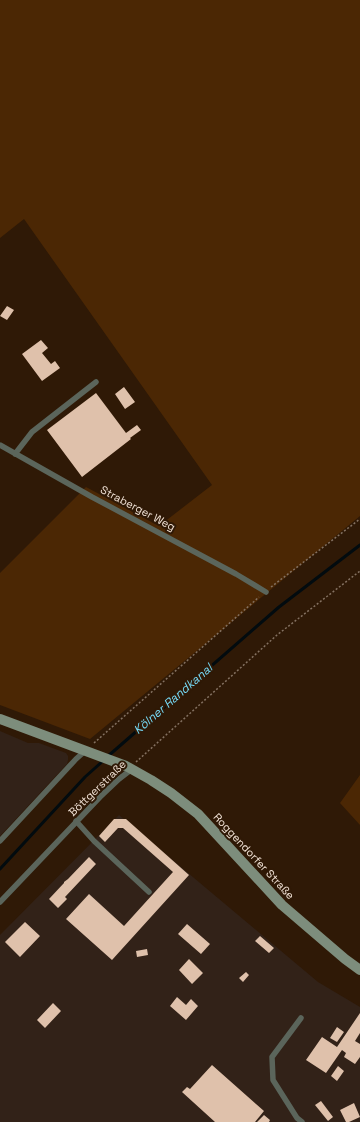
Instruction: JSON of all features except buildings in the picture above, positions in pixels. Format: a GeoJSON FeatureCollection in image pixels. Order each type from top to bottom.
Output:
{"type":"FeatureCollection","features":[{"type":"Feature","properties":{"kind":"main road"},"geometry":{"type":"LineString","coordinates":[[0,719],[129,768]]}},
{"type":"Feature","properties":{"kind":"main road","name":"Roggendorfer Straße"},"geometry":{"type":"LineString","coordinates":[[129,768],[171,792],[198,814],[282,905],[360,970]]}},
{"type":"Feature","properties":{"kind":"lane"},"geometry":{"type":"LineString","coordinates":[[15,454],[32,432],[96,382]]}},
{"type":"Feature","properties":{"kind":"lane","name":"Straberger Weg"},"geometry":{"type":"LineString","coordinates":[[0,445],[92,497],[236,574],[266,592]]}},
{"type":"Feature","properties":{"kind":"lane"},"geometry":{"type":"LineString","coordinates":[[0,841],[76,759],[88,752]]}},
{"type":"Feature","properties":{"kind":"lane","name":"Böttgerstraße"},"geometry":{"type":"LineString","coordinates":[[0,902],[76,821],[129,768]]}},
{"type":"Feature","properties":{"kind":"lane"},"geometry":{"type":"LineString","coordinates":[[76,821],[94,841],[148,892]]}},
{"type":"Feature","properties":{"kind":"lane"},"geometry":{"type":"LineString","coordinates":[[301,1018],[272,1057],[273,1080],[297,1118],[302,1122]]}},
{"type":"Feature","properties":{"kind":"path"},"geometry":{"type":"LineString","coordinates":[[88,752],[266,592],[360,519]]}},
{"type":"Feature","properties":{"kind":"path","name":"Böttgerstraße"},"geometry":{"type":"LineString","coordinates":[[129,768],[277,635],[360,571]]}},
{"type":"Feature","properties":{"kind":"shaded area"},"geometry":{"type":"Polygon","coordinates":[[[0,0],[360,0],[360,516],[90,739],[0,705],[0,573],[86,487],[159,526],[212,485],[24,219],[0,238],[0,0]]]}},
{"type":"Feature","properties":{"kind":"shaded area"},"geometry":{"type":"Polygon","coordinates":[[[0,731],[28,743],[39,743],[66,753],[68,760],[67,764],[0,836],[0,731]]]}},
{"type":"Feature","properties":{"kind":"shaded area"},"geometry":{"type":"Polygon","coordinates":[[[360,775],[360,825],[340,803],[360,775]]]}},
{"type":"Feature","properties":{"kind":"shaded area"},"geometry":{"type":"Polygon","coordinates":[[[119,815],[318,982],[360,1007],[360,1122],[0,1122],[0,935],[119,815]]]}},
{"type":"Feature","properties":{"kind":"waterway","name":"Kölner Randkanal"},"geometry":{"type":"LineString","coordinates":[[107,757],[279,607],[360,545]]}},
{"type":"Feature","properties":{"kind":"waterway","name":"Kölner Randkanal"},"geometry":{"type":"LineString","coordinates":[[0,869],[85,777],[103,761]]}}]}
